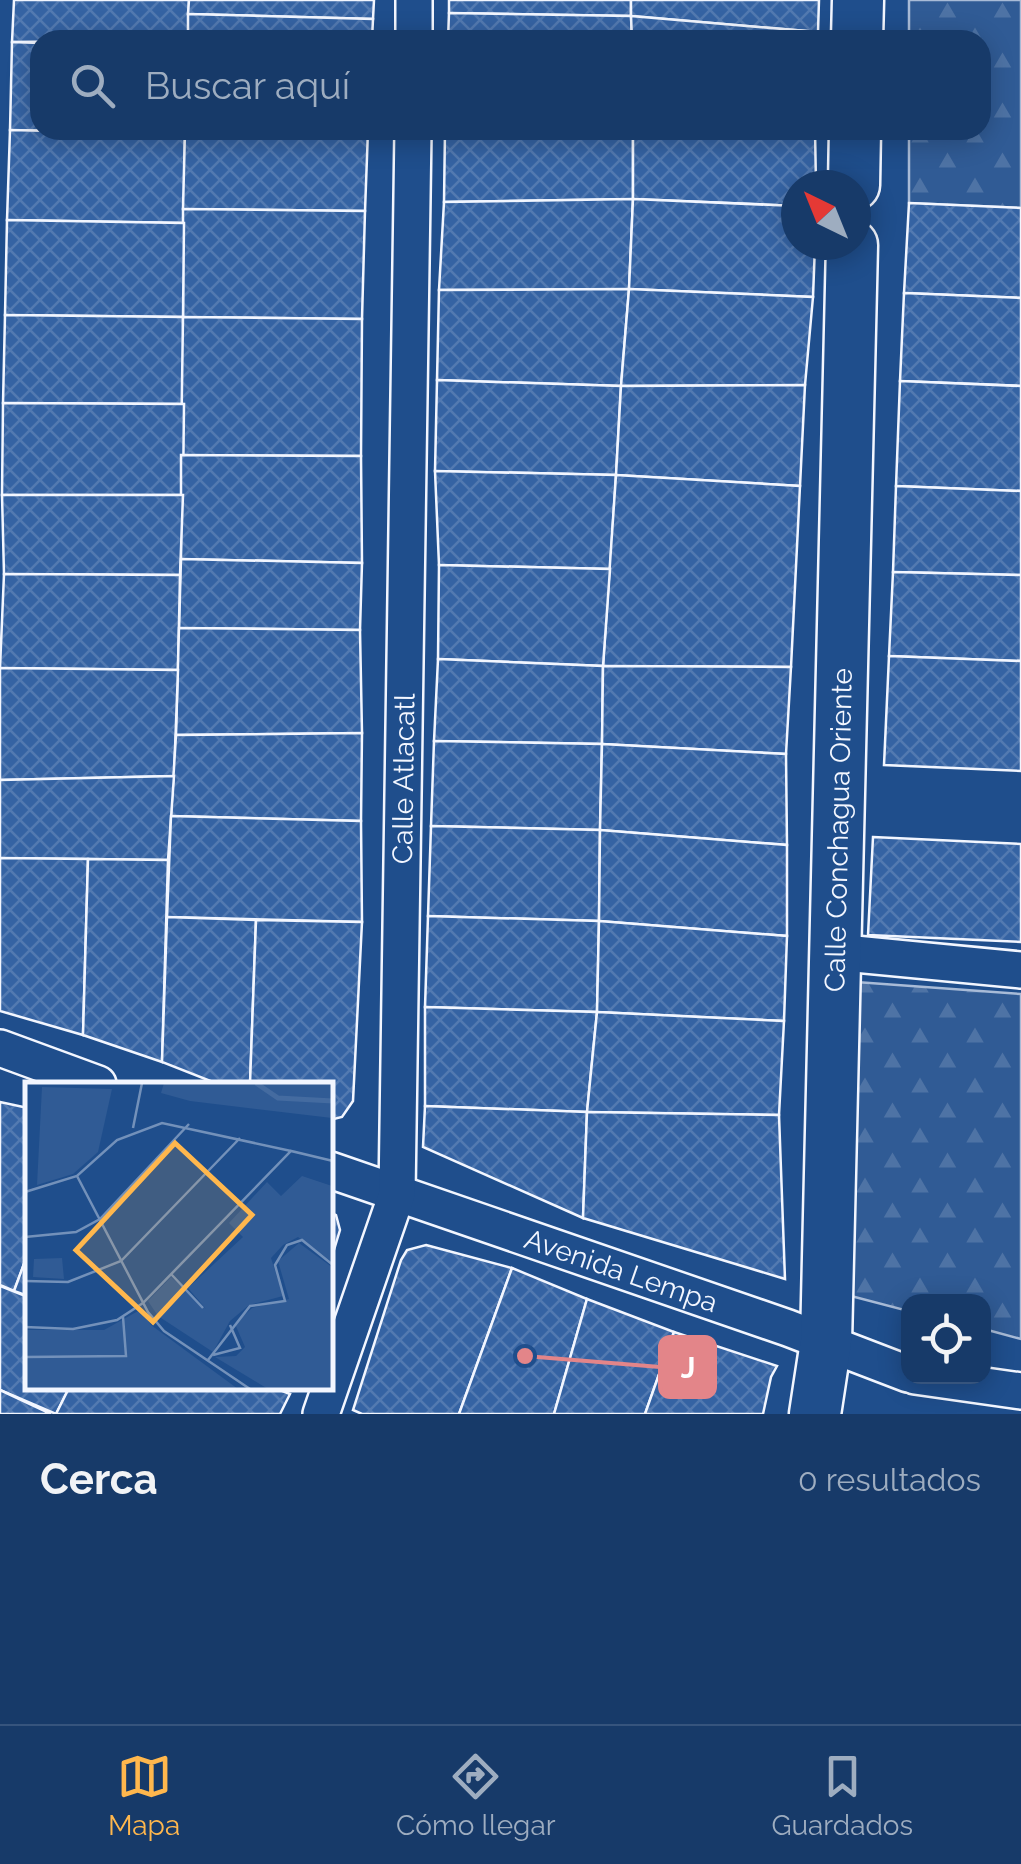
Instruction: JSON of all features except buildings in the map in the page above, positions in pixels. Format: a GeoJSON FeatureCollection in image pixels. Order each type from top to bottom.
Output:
{"type":"FeatureCollection","features":[{"type":"Feature","properties":{"kind":"main road"},"geometry":{"type":"LineString","coordinates":[[857,30],[858,0]]}},
{"type":"Feature","properties":{"kind":"main road"},"geometry":{"type":"LineString","coordinates":[[854,170],[855,140]]}},
{"type":"Feature","properties":{"kind":"main road","name":"Calle Conchagua Oriente"},"geometry":{"type":"LineString","coordinates":[[815,1414],[826,1342],[852,260]]}},
{"type":"Feature","properties":{"kind":"street"},"geometry":{"type":"LineString","coordinates":[[414,0],[414,30]]}},
{"type":"Feature","properties":{"kind":"street","name":"Calle Atlacatl"},"geometry":{"type":"LineString","coordinates":[[332,1385],[397,1194],[412,140]]}},
{"type":"Feature","properties":{"kind":"street"},"geometry":{"type":"LineString","coordinates":[[834,952],[1021,970]]}},
{"type":"Feature","properties":{"kind":"street"},"geometry":{"type":"LineString","coordinates":[[0,1048],[93,1082]]}},
{"type":"Feature","properties":{"kind":"street","name":"Avenida Lempa"},"geometry":{"type":"LineString","coordinates":[[332,1171],[901,1371]]}},
{"type":"Feature","properties":{"kind":"street","name":"Avenida Lempa"},"geometry":{"type":"LineString","coordinates":[[977,1384],[1021,1390]]}},
{"type":"Feature","properties":{"kind":"street","name":"Calle Atlacatl"},"geometry":{"type":"LineString","coordinates":[[322,1414],[331,1389]]}},
{"type":"Feature","properties":{"kind":"green space"},"geometry":{"type":"Polygon","coordinates":[[[909,0],[1021,0],[1021,208],[909,203],[909,140],[991,140],[991,30],[909,30],[909,0]]]}},
{"type":"Feature","properties":{"kind":"green space"},"geometry":{"type":"Polygon","coordinates":[[[856,982],[1021,994],[1021,1339],[991,1331],[991,1294],[901,1294],[901,1309],[851,1296],[856,982]]]}},
{"type":"Feature","properties":{"kind":"place","name":"J"},"geometry":{"type":"Point","coordinates":[525,1356]}}]}
